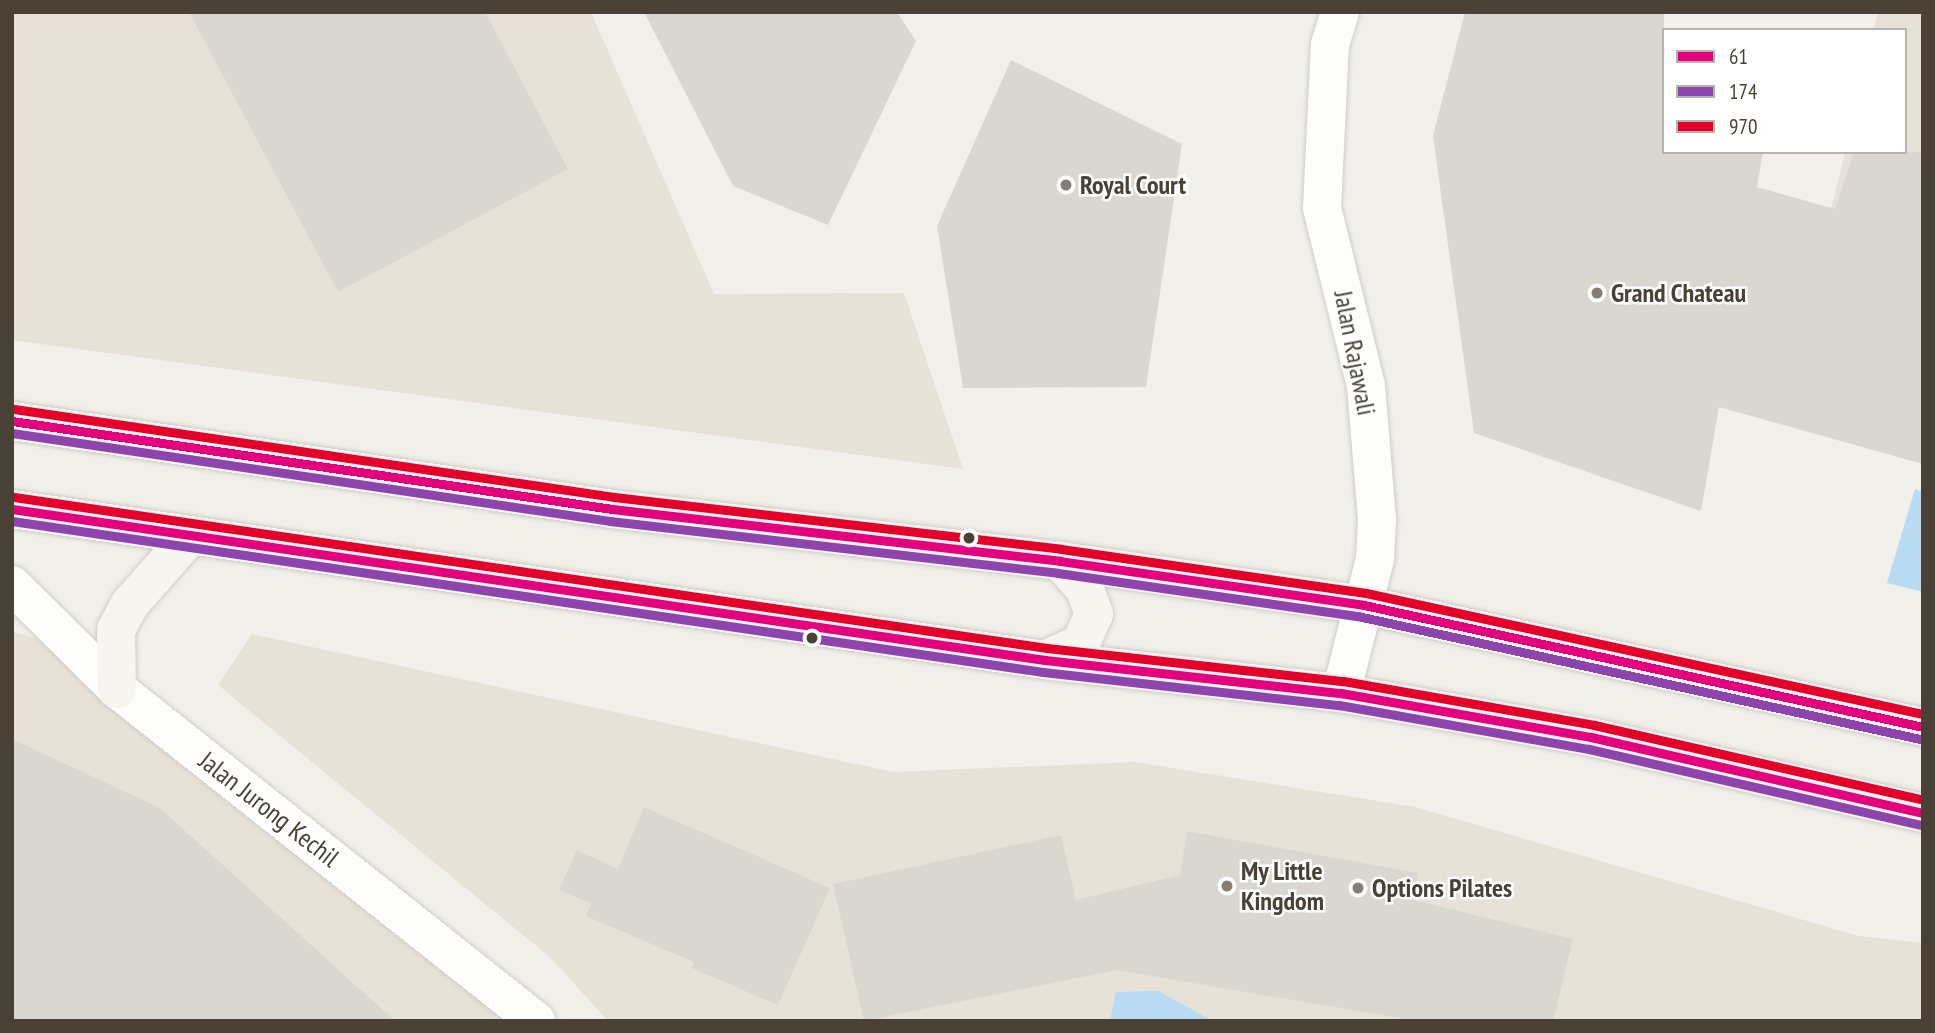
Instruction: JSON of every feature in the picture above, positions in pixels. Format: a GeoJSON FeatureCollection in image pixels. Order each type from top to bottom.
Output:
{"type":"FeatureCollection","features":[{"type":"Feature","properties":{"kind":"main road"},"geometry":{"type":"LineString","coordinates":[[12,421],[612,509],[1060,561],[1364,606],[1923,727]]}},
{"type":"Feature","properties":{"kind":"main road"},"geometry":{"type":"LineString","coordinates":[[12,509],[1045,660],[1341,693],[1591,737],[1923,813]]}},
{"type":"Feature","properties":{"kind":"main road"},"geometry":{"type":"LineString","coordinates":[[117,689],[116,630],[130,604],[190,536]]}},
{"type":"Feature","properties":{"kind":"main road"},"geometry":{"type":"LineString","coordinates":[[1045,660],[1081,643],[1094,614],[1086,589],[1060,561]]}},
{"type":"Feature","properties":{"kind":"street","name":"Jalan Rajawali"},"geometry":{"type":"LineString","coordinates":[[1340,12],[1330,44],[1322,208],[1366,386],[1377,520],[1375,559],[1341,693]]}},
{"type":"Feature","properties":{"kind":"street","name":"Jalan Jurong Kechil"},"geometry":{"type":"LineString","coordinates":[[12,584],[117,689],[536,1021]]}},
{"type":"Feature","properties":{"kind":"shaded area"},"geometry":{"type":"Polygon","coordinates":[[[12,12],[591,12],[714,294],[904,293],[963,469],[12,340],[12,12]]]}},
{"type":"Feature","properties":{"kind":"shaded area"},"geometry":{"type":"Polygon","coordinates":[[[1878,12],[1923,12],[1923,244],[1828,222],[1845,154],[1907,154],[1907,28],[1874,28],[1878,12]]]}},
{"type":"Feature","properties":{"kind":"shaded area"},"geometry":{"type":"Polygon","coordinates":[[[12,631],[112,662],[537,1021],[12,1021],[12,631]]]}},
{"type":"Feature","properties":{"kind":"shaded area"},"geometry":{"type":"Polygon","coordinates":[[[252,634],[893,772],[1134,762],[1415,807],[1859,936],[1923,943],[1923,1021],[608,1021],[551,958],[218,685],[252,634]]]}},
{"type":"Feature","properties":{"kind":"water"},"geometry":{"type":"Polygon","coordinates":[[[1915,489],[1923,492],[1923,592],[1887,583],[1915,489]]]}},
{"type":"Feature","properties":{"kind":"water"},"geometry":{"type":"Polygon","coordinates":[[[1158,991],[1213,1021],[1110,1021],[1116,992],[1158,991]]]}},
{"type":"Feature","properties":{"kind":"building"},"geometry":{"type":"Polygon","coordinates":[[[189,12],[485,12],[568,169],[338,292],[189,12]]]}},
{"type":"Feature","properties":{"kind":"building"},"geometry":{"type":"Polygon","coordinates":[[[644,12],[897,12],[916,41],[828,225],[733,186],[644,12]]]}},
{"type":"Feature","properties":{"kind":"building","name":"Grand Chateau"},"geometry":{"type":"Polygon","coordinates":[[[1465,12],[1664,12],[1662,154],[1763,154],[1757,187],[1835,209],[1853,154],[1923,152],[1923,464],[1719,407],[1701,511],[1474,433],[1433,136],[1465,12]]]}},
{"type":"Feature","properties":{"kind":"building","name":"Royal Court"},"geometry":{"type":"Polygon","coordinates":[[[1011,60],[1182,144],[1146,387],[963,388],[937,226],[1011,60]]]}},
{"type":"Feature","properties":{"kind":"building"},"geometry":{"type":"Polygon","coordinates":[[[12,739],[160,808],[395,1021],[12,1021],[12,739]]]}},
{"type":"Feature","properties":{"kind":"building"},"geometry":{"type":"Polygon","coordinates":[[[644,807],[830,888],[778,1005],[692,968],[694,962],[586,916],[591,904],[559,890],[577,850],[618,869],[644,807]]]}},
{"type":"Feature","properties":{"kind":"building"},"geometry":{"type":"Polygon","coordinates":[[[1187,831],[1418,873],[1413,900],[1573,939],[1553,1021],[1417,1021],[1116,970],[864,1021],[833,884],[1061,835],[1076,900],[1180,875],[1187,831]]]}},
{"type":"Feature","properties":{"kind":"transit line","name":"970"},"geometry":{"type":"LineString","coordinates":[[14,409],[614,497],[1061,549],[1366,593],[1923,714]]}},
{"type":"Feature","properties":{"kind":"transit line","name":"61"},"geometry":{"type":"LineString","coordinates":[[12,421],[612,509],[1060,561],[1364,605],[1923,727]]}},
{"type":"Feature","properties":{"kind":"transit line","name":"174"},"geometry":{"type":"LineString","coordinates":[[12,433],[610,521],[1058,573],[1362,617],[1920,739]]}},
{"type":"Feature","properties":{"kind":"transit line","name":"970"},"geometry":{"type":"LineString","coordinates":[[14,497],[1047,648],[1343,681],[1594,725],[1923,800]]}},
{"type":"Feature","properties":{"kind":"transit line","name":"61"},"geometry":{"type":"LineString","coordinates":[[12,509],[1045,660],[1341,693],[1591,737],[1923,813]]}},
{"type":"Feature","properties":{"kind":"transit line","name":"174"},"geometry":{"type":"LineString","coordinates":[[12,521],[1043,672],[1339,705],[1589,749],[1920,825]]}},
{"type":"Feature","properties":{"kind":"place","name":"Royal Court"},"geometry":{"type":"Point","coordinates":[1066,185]}},
{"type":"Feature","properties":{"kind":"place","name":"Grand Chateau"},"geometry":{"type":"Point","coordinates":[1597,293]}},
{"type":"Feature","properties":{"kind":"place","name":"My Little Kingdom"},"geometry":{"type":"Point","coordinates":[1227,886]}},
{"type":"Feature","properties":{"kind":"place","name":"Options Pilates"},"geometry":{"type":"Point","coordinates":[1358,888]}}]}
